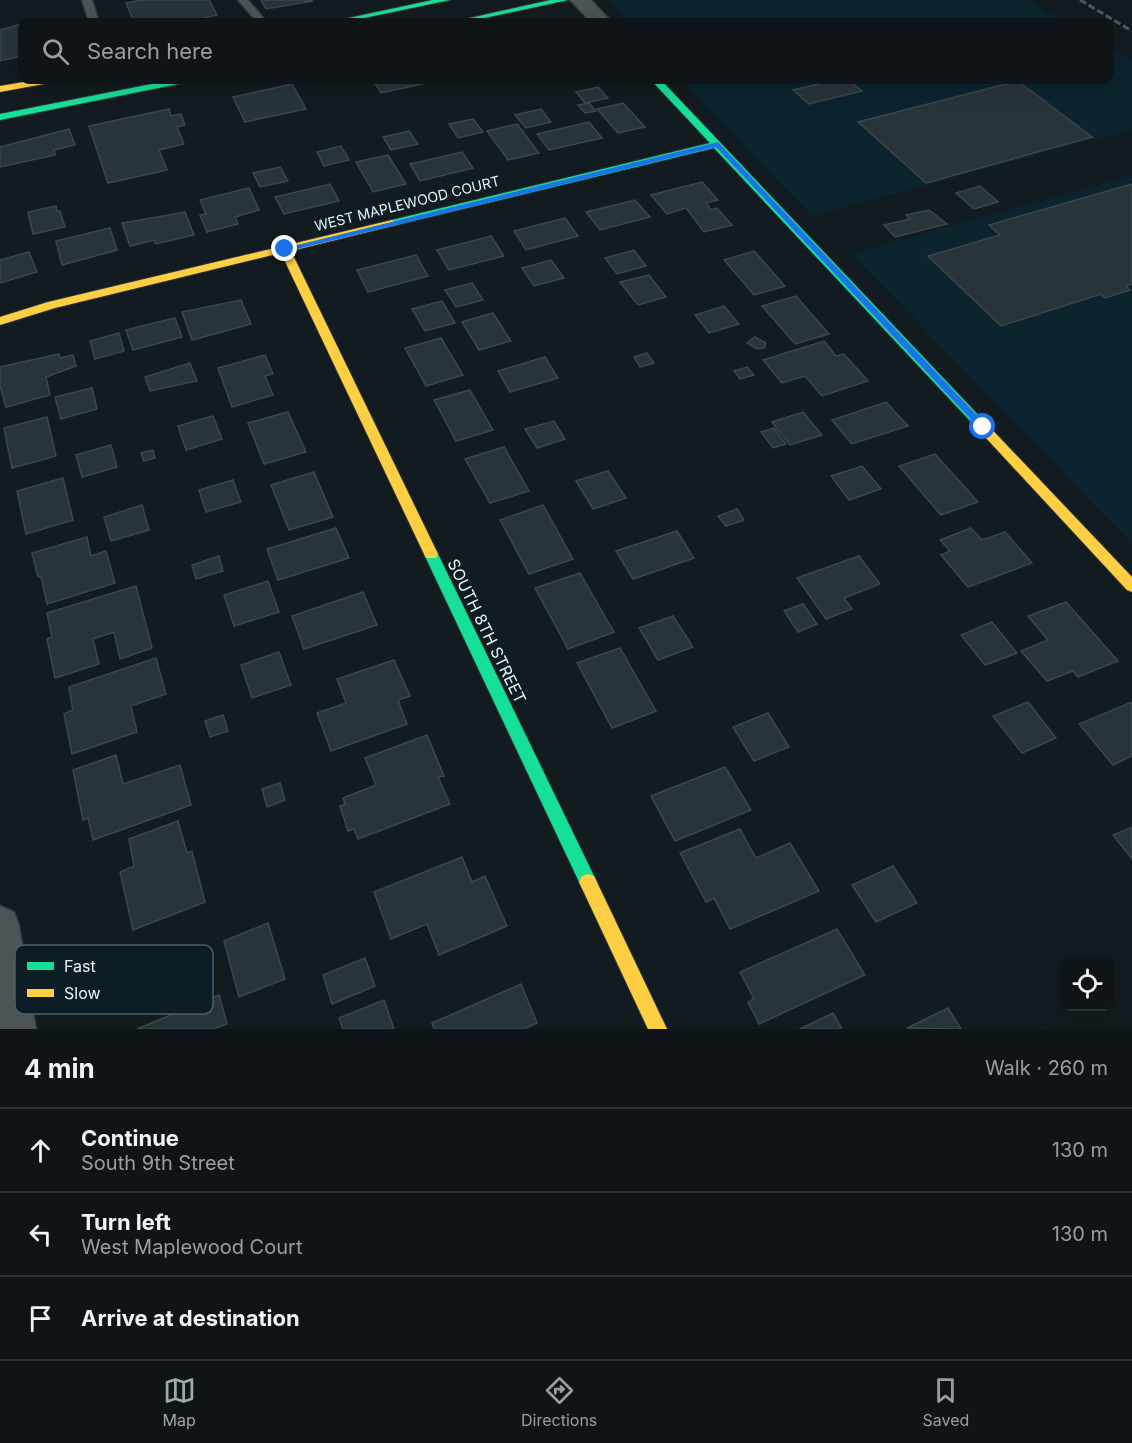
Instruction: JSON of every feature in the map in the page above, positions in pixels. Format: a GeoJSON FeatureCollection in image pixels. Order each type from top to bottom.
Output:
{"type":"FeatureCollection","features":[{"type":"Feature","properties":{"kind":"street"},"geometry":{"type":"LineString","coordinates":[[354,18],[446,0]]}},
{"type":"Feature","properties":{"kind":"street"},"geometry":{"type":"LineString","coordinates":[[476,18],[564,0]]}},
{"type":"Feature","properties":{"kind":"street"},"geometry":{"type":"LineString","coordinates":[[580,0],[598,18]]}},
{"type":"Feature","properties":{"kind":"street"},"geometry":{"type":"LineString","coordinates":[[0,89],[27,84]]}},
{"type":"Feature","properties":{"kind":"street"},"geometry":{"type":"LineString","coordinates":[[0,117],[162,84]]}},
{"type":"Feature","properties":{"kind":"street"},"geometry":{"type":"LineString","coordinates":[[660,84],[1132,586]]}},
{"type":"Feature","properties":{"kind":"street","name":"WEST MAPLEWOOD COURT"},"geometry":{"type":"LineString","coordinates":[[0,321],[52,305],[718,144]]}},
{"type":"Feature","properties":{"kind":"street","name":"SOUTH 8TH STREET"},"geometry":{"type":"LineString","coordinates":[[285,249],[658,1029]]}},
{"type":"Feature","properties":{"kind":"street"},"geometry":{"type":"LineString","coordinates":[[2,950],[16,1029]]}},
{"type":"Feature","properties":{"kind":"lane"},"geometry":{"type":"LineString","coordinates":[[87,0],[93,18]]}},
{"type":"Feature","properties":{"kind":"lane"},"geometry":{"type":"LineString","coordinates":[[243,0],[258,18]]}},
{"type":"Feature","properties":{"kind":"shaded area"},"geometry":{"type":"Polygon","coordinates":[[[608,0],[1028,0],[1059,18],[622,18],[608,0]]]}},
{"type":"Feature","properties":{"kind":"shaded area"},"geometry":{"type":"Polygon","coordinates":[[[1114,49],[1132,60],[1132,129],[812,216],[685,84],[1114,84],[1114,49]]]}},
{"type":"Feature","properties":{"kind":"shaded area"},"geometry":{"type":"Polygon","coordinates":[[[1132,175],[1132,544],[852,254],[1132,175]]]}},
{"type":"Feature","properties":{"kind":"building"},"geometry":{"type":"Polygon","coordinates":[[[142,0],[209,0],[217,15],[203,18],[132,18],[126,3],[142,0]]]}},
{"type":"Feature","properties":{"kind":"building"},"geometry":{"type":"Polygon","coordinates":[[[261,0],[312,0],[312,1],[266,9],[261,0]]]}},
{"type":"Feature","properties":{"kind":"building"},"geometry":{"type":"Polygon","coordinates":[[[18,25],[18,57],[0,61],[0,30],[18,25]]]}},
{"type":"Feature","properties":{"kind":"building"},"geometry":{"type":"Polygon","coordinates":[[[292,84],[306,109],[245,122],[233,97],[292,84]]]}},
{"type":"Feature","properties":{"kind":"building"},"geometry":{"type":"Polygon","coordinates":[[[375,84],[423,84],[381,93],[375,84]]]}},
{"type":"Feature","properties":{"kind":"building"},"geometry":{"type":"Polygon","coordinates":[[[818,84],[853,84],[862,91],[809,104],[793,90],[818,84]]]}},
{"type":"Feature","properties":{"kind":"building"},"geometry":{"type":"Polygon","coordinates":[[[1006,84],[1022,84],[1092,137],[926,183],[858,122],[1006,84]]]}},
{"type":"Feature","properties":{"kind":"building"},"geometry":{"type":"Polygon","coordinates":[[[598,87],[608,98],[585,103],[576,92],[598,87]]]}},
{"type":"Feature","properties":{"kind":"building"},"geometry":{"type":"Polygon","coordinates":[[[589,103],[596,111],[585,113],[578,105],[589,103]]]}},
{"type":"Feature","properties":{"kind":"building"},"geometry":{"type":"Polygon","coordinates":[[[623,103],[645,127],[618,133],[597,109],[623,103]]]}},
{"type":"Feature","properties":{"kind":"building"},"geometry":{"type":"Polygon","coordinates":[[[169,109],[171,116],[181,114],[185,125],[177,127],[184,144],[159,150],[167,170],[108,183],[89,126],[169,109]]]}},
{"type":"Feature","properties":{"kind":"building"},"geometry":{"type":"Polygon","coordinates":[[[541,109],[551,122],[526,128],[515,115],[541,109]]]}},
{"type":"Feature","properties":{"kind":"building"},"geometry":{"type":"Polygon","coordinates":[[[473,119],[483,132],[458,138],[449,124],[473,119]]]}},
{"type":"Feature","properties":{"kind":"building"},"geometry":{"type":"Polygon","coordinates":[[[589,122],[602,138],[549,150],[537,134],[589,122]]]}},
{"type":"Feature","properties":{"kind":"building"},"geometry":{"type":"Polygon","coordinates":[[[517,124],[539,153],[508,160],[487,131],[517,124]]]}},
{"type":"Feature","properties":{"kind":"building"},"geometry":{"type":"Polygon","coordinates":[[[69,129],[75,145],[54,150],[55,155],[0,167],[0,147],[69,129]]]}},
{"type":"Feature","properties":{"kind":"building"},"geometry":{"type":"Polygon","coordinates":[[[409,131],[418,144],[391,150],[383,137],[409,131]]]}},
{"type":"Feature","properties":{"kind":"building"},"geometry":{"type":"Polygon","coordinates":[[[341,146],[349,160],[324,166],[317,152],[341,146]]]}},
{"type":"Feature","properties":{"kind":"building"},"geometry":{"type":"Polygon","coordinates":[[[462,152],[473,168],[420,181],[410,164],[462,152]]]}},
{"type":"Feature","properties":{"kind":"building"},"geometry":{"type":"Polygon","coordinates":[[[388,155],[406,184],[373,192],[356,162],[388,155]]]}},
{"type":"Feature","properties":{"kind":"building"},"geometry":{"type":"Polygon","coordinates":[[[280,167],[288,181],[260,187],[253,173],[280,167]]]}},
{"type":"Feature","properties":{"kind":"building"},"geometry":{"type":"Polygon","coordinates":[[[702,182],[718,200],[706,203],[711,210],[717,208],[732,225],[704,232],[686,208],[667,214],[651,195],[702,182]]]}},
{"type":"Feature","properties":{"kind":"building"},"geometry":{"type":"Polygon","coordinates":[[[330,184],[339,201],[284,214],[275,197],[330,184]]]}},
{"type":"Feature","properties":{"kind":"building"},"geometry":{"type":"Polygon","coordinates":[[[1132,184],[1132,284],[1126,286],[1130,290],[1105,298],[1101,294],[1001,326],[928,256],[1000,235],[989,225],[1132,184]]]}},
{"type":"Feature","properties":{"kind":"building"},"geometry":{"type":"Polygon","coordinates":[[[980,186],[998,202],[974,209],[956,193],[980,186]]]}},
{"type":"Feature","properties":{"kind":"building"},"geometry":{"type":"Polygon","coordinates":[[[249,188],[259,210],[235,217],[238,224],[207,232],[200,215],[206,214],[200,200],[249,188]]]}},
{"type":"Feature","properties":{"kind":"building"},"geometry":{"type":"Polygon","coordinates":[[[635,200],[650,217],[600,230],[586,212],[635,200]]]}},
{"type":"Feature","properties":{"kind":"building"},"geometry":{"type":"Polygon","coordinates":[[[56,206],[65,227],[33,234],[28,212],[56,206]]]}},
{"type":"Feature","properties":{"kind":"building"},"geometry":{"type":"Polygon","coordinates":[[[929,210],[947,224],[895,237],[884,225],[910,219],[906,215],[929,210]]]}},
{"type":"Feature","properties":{"kind":"building"},"geometry":{"type":"Polygon","coordinates":[[[185,212],[194,235],[156,244],[154,240],[130,246],[122,223],[185,212]]]}},
{"type":"Feature","properties":{"kind":"building"},"geometry":{"type":"Polygon","coordinates":[[[565,218],[578,236],[526,250],[514,231],[565,218]]]}},
{"type":"Feature","properties":{"kind":"building"},"geometry":{"type":"Polygon","coordinates":[[[110,228],[117,250],[62,265],[56,241],[110,228]]]}},
{"type":"Feature","properties":{"kind":"building"},"geometry":{"type":"Polygon","coordinates":[[[491,236],[504,256],[449,270],[437,250],[491,236]]]}},
{"type":"Feature","properties":{"kind":"building"},"geometry":{"type":"Polygon","coordinates":[[[634,250],[646,266],[617,274],[605,258],[634,250]]]}},
{"type":"Feature","properties":{"kind":"building"},"geometry":{"type":"Polygon","coordinates":[[[754,251],[785,286],[754,295],[724,260],[754,251]]]}},
{"type":"Feature","properties":{"kind":"building"},"geometry":{"type":"Polygon","coordinates":[[[29,252],[37,272],[0,283],[0,260],[29,252]]]}},
{"type":"Feature","properties":{"kind":"building"},"geometry":{"type":"Polygon","coordinates":[[[416,255],[428,276],[368,292],[357,270],[416,255]]]}},
{"type":"Feature","properties":{"kind":"building"},"geometry":{"type":"Polygon","coordinates":[[[551,260],[564,278],[534,286],[522,268],[551,260]]]}},
{"type":"Feature","properties":{"kind":"building"},"geometry":{"type":"Polygon","coordinates":[[[649,275],[666,297],[638,305],[620,282],[649,275]]]}},
{"type":"Feature","properties":{"kind":"building"},"geometry":{"type":"Polygon","coordinates":[[[472,283],[483,300],[456,307],[445,290],[472,283]]]}},
{"type":"Feature","properties":{"kind":"building"},"geometry":{"type":"Polygon","coordinates":[[[796,296],[829,334],[795,344],[762,306],[796,296]]]}},
{"type":"Feature","properties":{"kind":"building"},"geometry":{"type":"Polygon","coordinates":[[[241,300],[251,324],[192,340],[182,312],[241,300]]]}},
{"type":"Feature","properties":{"kind":"building"},"geometry":{"type":"Polygon","coordinates":[[[442,301],[455,323],[425,331],[412,309],[442,301]]]}},
{"type":"Feature","properties":{"kind":"building"},"geometry":{"type":"Polygon","coordinates":[[[724,306],[739,324],[709,333],[695,315],[724,306]]]}},
{"type":"Feature","properties":{"kind":"building"},"geometry":{"type":"Polygon","coordinates":[[[493,313],[511,341],[479,350],[462,322],[493,313]]]}},
{"type":"Feature","properties":{"kind":"building"},"geometry":{"type":"Polygon","coordinates":[[[175,318],[182,337],[133,350],[126,330],[175,318]]]}},
{"type":"Feature","properties":{"kind":"building"},"geometry":{"type":"Polygon","coordinates":[[[119,333],[124,351],[95,359],[90,341],[119,333]]]}},
{"type":"Feature","properties":{"kind":"building"},"geometry":{"type":"Polygon","coordinates":[[[755,337],[766,343],[764,348],[757,349],[747,343],[755,337]]]}},
{"type":"Feature","properties":{"kind":"building"},"geometry":{"type":"Polygon","coordinates":[[[441,338],[463,375],[426,386],[405,348],[441,338]]]}},
{"type":"Feature","properties":{"kind":"building"},"geometry":{"type":"Polygon","coordinates":[[[824,341],[836,356],[844,354],[868,381],[822,396],[805,376],[782,383],[763,360],[824,341]]]}},
{"type":"Feature","properties":{"kind":"building"},"geometry":{"type":"Polygon","coordinates":[[[647,353],[654,363],[640,367],[634,357],[647,353]]]}},
{"type":"Feature","properties":{"kind":"building"},"geometry":{"type":"Polygon","coordinates":[[[59,354],[60,358],[73,355],[76,366],[46,377],[50,395],[6,407],[0,386],[0,367],[59,354]]]}},
{"type":"Feature","properties":{"kind":"building"},"geometry":{"type":"Polygon","coordinates":[[[265,355],[273,374],[265,376],[273,395],[232,407],[218,368],[265,355]]]}},
{"type":"Feature","properties":{"kind":"building"},"geometry":{"type":"Polygon","coordinates":[[[545,357],[558,378],[510,392],[498,371],[545,357]]]}},
{"type":"Feature","properties":{"kind":"building"},"geometry":{"type":"Polygon","coordinates":[[[190,363],[197,381],[150,391],[145,377],[190,363]]]}},
{"type":"Feature","properties":{"kind":"building"},"geometry":{"type":"Polygon","coordinates":[[[747,367],[754,375],[740,379],[734,371],[747,367]]]}},
{"type":"Feature","properties":{"kind":"building"},"geometry":{"type":"Polygon","coordinates":[[[92,388],[97,409],[61,419],[55,397],[92,388]]]}},
{"type":"Feature","properties":{"kind":"building"},"geometry":{"type":"Polygon","coordinates":[[[470,390],[493,430],[456,441],[434,400],[470,390]]]}},
{"type":"Feature","properties":{"kind":"building"},"geometry":{"type":"Polygon","coordinates":[[[886,402],[908,426],[852,444],[832,420],[886,402]]]}},
{"type":"Feature","properties":{"kind":"building"},"geometry":{"type":"Polygon","coordinates":[[[288,412],[306,452],[264,464],[248,423],[288,412]]]}},
{"type":"Feature","properties":{"kind":"building"},"geometry":{"type":"Polygon","coordinates":[[[803,412],[822,435],[790,445],[772,422],[803,412]]]}},
{"type":"Feature","properties":{"kind":"building"},"geometry":{"type":"Polygon","coordinates":[[[213,416],[222,439],[186,450],[178,426],[213,416]]]}},
{"type":"Feature","properties":{"kind":"building"},"geometry":{"type":"Polygon","coordinates":[[[47,417],[56,456],[12,468],[4,428],[47,417]]]}},
{"type":"Feature","properties":{"kind":"building"},"geometry":{"type":"Polygon","coordinates":[[[554,421],[565,439],[537,448],[525,429],[554,421]]]}},
{"type":"Feature","properties":{"kind":"building"},"geometry":{"type":"Polygon","coordinates":[[[774,428],[786,444],[773,448],[761,432],[774,428]]]}},
{"type":"Feature","properties":{"kind":"building"},"geometry":{"type":"Polygon","coordinates":[[[111,445],[117,467],[82,477],[76,455],[111,445]]]}},
{"type":"Feature","properties":{"kind":"building"},"geometry":{"type":"Polygon","coordinates":[[[504,447],[529,491],[490,503],[465,459],[504,447]]]}},
{"type":"Feature","properties":{"kind":"building"},"geometry":{"type":"Polygon","coordinates":[[[153,450],[155,458],[144,461],[141,453],[153,450]]]}},
{"type":"Feature","properties":{"kind":"building"},"geometry":{"type":"Polygon","coordinates":[[[935,454],[978,502],[941,515],[899,466],[935,454]]]}},
{"type":"Feature","properties":{"kind":"building"},"geometry":{"type":"Polygon","coordinates":[[[862,466],[881,489],[849,500],[831,476],[862,466]]]}},
{"type":"Feature","properties":{"kind":"building"},"geometry":{"type":"Polygon","coordinates":[[[608,471],[626,498],[593,509],[576,481],[608,471]]]}},
{"type":"Feature","properties":{"kind":"building"},"geometry":{"type":"Polygon","coordinates":[[[314,472],[333,517],[289,530],[271,485],[314,472]]]}},
{"type":"Feature","properties":{"kind":"building"},"geometry":{"type":"Polygon","coordinates":[[[63,478],[73,520],[26,534],[17,491],[63,478]]]}},
{"type":"Feature","properties":{"kind":"building"},"geometry":{"type":"Polygon","coordinates":[[[233,480],[241,502],[206,512],[199,490],[233,480]]]}},
{"type":"Feature","properties":{"kind":"building"},"geometry":{"type":"Polygon","coordinates":[[[142,505],[149,530],[111,541],[104,517],[142,505]]]}},
{"type":"Feature","properties":{"kind":"building"},"geometry":{"type":"Polygon","coordinates":[[[543,505],[573,559],[529,574],[500,520],[543,505]]]}},
{"type":"Feature","properties":{"kind":"building"},"geometry":{"type":"Polygon","coordinates":[[[737,509],[744,520],[726,526],[718,516],[737,509]]]}},
{"type":"Feature","properties":{"kind":"building"},"geometry":{"type":"Polygon","coordinates":[[[336,528],[349,558],[278,580],[267,549],[336,528]]]}},
{"type":"Feature","properties":{"kind":"building"},"geometry":{"type":"Polygon","coordinates":[[[971,528],[982,540],[1005,532],[1032,563],[968,587],[941,555],[950,551],[940,540],[971,528]]]}},
{"type":"Feature","properties":{"kind":"building"},"geometry":{"type":"Polygon","coordinates":[[[677,531],[694,558],[633,579],[616,551],[677,531]]]}},
{"type":"Feature","properties":{"kind":"building"},"geometry":{"type":"Polygon","coordinates":[[[87,537],[91,556],[106,551],[115,583],[47,604],[41,576],[38,577],[32,553],[87,537]]]}},
{"type":"Feature","properties":{"kind":"building"},"geometry":{"type":"Polygon","coordinates":[[[219,556],[223,571],[196,579],[192,565],[219,556]]]}},
{"type":"Feature","properties":{"kind":"building"},"geometry":{"type":"Polygon","coordinates":[[[859,556],[880,584],[844,598],[852,609],[826,619],[797,578],[859,556]]]}},
{"type":"Feature","properties":{"kind":"building"},"geometry":{"type":"Polygon","coordinates":[[[580,573],[614,632],[568,649],[535,588],[580,573]]]}},
{"type":"Feature","properties":{"kind":"building"},"geometry":{"type":"Polygon","coordinates":[[[268,581],[279,612],[234,626],[224,595],[268,581]]]}},
{"type":"Feature","properties":{"kind":"building"},"geometry":{"type":"Polygon","coordinates":[[[136,586],[152,648],[120,659],[114,632],[93,639],[99,664],[55,678],[47,639],[52,637],[47,613],[136,586]]]}},
{"type":"Feature","properties":{"kind":"building"},"geometry":{"type":"Polygon","coordinates":[[[363,592],[377,625],[304,649],[292,616],[363,592]]]}},
{"type":"Feature","properties":{"kind":"building"},"geometry":{"type":"Polygon","coordinates":[[[1066,602],[1118,661],[1078,677],[1073,671],[1047,681],[1021,651],[1048,640],[1028,616],[1066,602]]]}},
{"type":"Feature","properties":{"kind":"building"},"geometry":{"type":"Polygon","coordinates":[[[803,604],[817,624],[798,632],[784,611],[803,604]]]}},
{"type":"Feature","properties":{"kind":"building"},"geometry":{"type":"Polygon","coordinates":[[[673,616],[693,647],[658,660],[639,628],[673,616]]]}},
{"type":"Feature","properties":{"kind":"building"},"geometry":{"type":"Polygon","coordinates":[[[992,622],[1017,653],[985,665],[961,635],[992,622]]]}},
{"type":"Feature","properties":{"kind":"building"},"geometry":{"type":"Polygon","coordinates":[[[620,648],[656,711],[612,728],[577,663],[620,648]]]}},
{"type":"Feature","properties":{"kind":"building"},"geometry":{"type":"Polygon","coordinates":[[[279,652],[291,685],[252,698],[241,665],[279,652]]]}},
{"type":"Feature","properties":{"kind":"building"},"geometry":{"type":"Polygon","coordinates":[[[156,658],[166,694],[131,706],[137,732],[72,754],[64,714],[73,710],[69,687],[156,658]]]}},
{"type":"Feature","properties":{"kind":"building"},"geometry":{"type":"Polygon","coordinates":[[[394,660],[410,696],[398,700],[407,724],[331,751],[317,713],[346,703],[337,679],[394,660]]]}},
{"type":"Feature","properties":{"kind":"building"},"geometry":{"type":"Polygon","coordinates":[[[1028,702],[1056,738],[1022,753],[993,716],[1028,702]]]}},
{"type":"Feature","properties":{"kind":"building"},"geometry":{"type":"Polygon","coordinates":[[[1132,702],[1132,756],[1113,765],[1079,724],[1132,702]]]}},
{"type":"Feature","properties":{"kind":"building"},"geometry":{"type":"Polygon","coordinates":[[[768,713],[789,747],[754,761],[733,727],[768,713]]]}},
{"type":"Feature","properties":{"kind":"building"},"geometry":{"type":"Polygon","coordinates":[[[223,715],[228,731],[210,737],[205,721],[223,715]]]}},
{"type":"Feature","properties":{"kind":"building"},"geometry":{"type":"Polygon","coordinates":[[[427,735],[444,776],[438,777],[450,804],[358,839],[354,829],[348,831],[340,806],[345,804],[343,798],[376,785],[365,758],[427,735]]]}},
{"type":"Feature","properties":{"kind":"building"},"geometry":{"type":"Polygon","coordinates":[[[116,755],[123,784],[180,765],[191,805],[93,840],[88,818],[83,820],[73,770],[116,755]]]}},
{"type":"Feature","properties":{"kind":"building"},"geometry":{"type":"Polygon","coordinates":[[[725,767],[751,810],[675,841],[651,796],[725,767]]]}},
{"type":"Feature","properties":{"kind":"building"},"geometry":{"type":"Polygon","coordinates":[[[280,783],[285,800],[267,807],[262,789],[280,783]]]}},
{"type":"Feature","properties":{"kind":"building"},"geometry":{"type":"Polygon","coordinates":[[[178,821],[187,853],[192,851],[205,902],[133,930],[120,872],[134,866],[129,839],[178,821]]]}},
{"type":"Feature","properties":{"kind":"building"},"geometry":{"type":"Polygon","coordinates":[[[1132,827],[1132,859],[1113,835],[1132,827]]]}},
{"type":"Feature","properties":{"kind":"building"},"geometry":{"type":"Polygon","coordinates":[[[740,829],[756,858],[790,843],[819,891],[730,929],[714,898],[706,902],[680,853],[740,829]]]}},
{"type":"Feature","properties":{"kind":"building"},"geometry":{"type":"Polygon","coordinates":[[[462,857],[472,882],[485,876],[507,926],[439,955],[427,924],[391,939],[374,892],[462,857]]]}},
{"type":"Feature","properties":{"kind":"building"},"geometry":{"type":"Polygon","coordinates":[[[893,866],[917,903],[876,922],[852,885],[893,866]]]}},
{"type":"Feature","properties":{"kind":"building"},"geometry":{"type":"Polygon","coordinates":[[[268,923],[285,979],[239,997],[224,941],[268,923]]]}},
{"type":"Feature","properties":{"kind":"building"},"geometry":{"type":"Polygon","coordinates":[[[837,929],[865,975],[759,1024],[748,1002],[754,999],[740,972],[837,929]]]}},
{"type":"Feature","properties":{"kind":"building"},"geometry":{"type":"Polygon","coordinates":[[[365,958],[375,986],[332,1004],[323,975],[365,958]]]}},
{"type":"Feature","properties":{"kind":"building"},"geometry":{"type":"Polygon","coordinates":[[[521,984],[537,1023],[524,1029],[434,1029],[432,1023],[521,984]]]}},
{"type":"Feature","properties":{"kind":"building"},"geometry":{"type":"Polygon","coordinates":[[[219,995],[227,1024],[213,1029],[137,1029],[173,1014],[213,1014],[213,997],[219,995]]]}},
{"type":"Feature","properties":{"kind":"building"},"geometry":{"type":"Polygon","coordinates":[[[384,1000],[394,1029],[343,1029],[339,1018],[384,1000]]]}},
{"type":"Feature","properties":{"kind":"building"},"geometry":{"type":"Polygon","coordinates":[[[948,1008],[961,1029],[907,1028],[948,1008]]]}},
{"type":"Feature","properties":{"kind":"building"},"geometry":{"type":"Polygon","coordinates":[[[833,1013],[842,1029],[800,1029],[833,1013]]]}},
{"type":"Feature","properties":{"kind":"railway"},"geometry":{"type":"LineString","coordinates":[[1080,0],[1110,18]]}},
{"type":"Feature","properties":{"kind":"railway"},"geometry":{"type":"LineString","coordinates":[[1114,20],[1132,31]]}},
{"type":"Feature","properties":{"kind":"traffic: fast"},"geometry":{"type":"LineString","coordinates":[[354,18],[446,0]]}},
{"type":"Feature","properties":{"kind":"traffic: fast"},"geometry":{"type":"LineString","coordinates":[[476,18],[564,0]]}},
{"type":"Feature","properties":{"kind":"traffic: fast"},"geometry":{"type":"LineString","coordinates":[[0,117],[163,84]]}},
{"type":"Feature","properties":{"kind":"traffic: fast"},"geometry":{"type":"LineString","coordinates":[[660,84],[978,422]]}},
{"type":"Feature","properties":{"kind":"traffic: fast"},"geometry":{"type":"LineString","coordinates":[[392,223],[718,144]]}},
{"type":"Feature","properties":{"kind":"traffic: fast"},"geometry":{"type":"LineString","coordinates":[[431,554],[588,882]]}},
{"type":"Feature","properties":{"kind":"traffic: slow"},"geometry":{"type":"LineString","coordinates":[[0,89],[27,84]]}},
{"type":"Feature","properties":{"kind":"traffic: slow"},"geometry":{"type":"LineString","coordinates":[[0,321],[52,305],[392,223]]}},
{"type":"Feature","properties":{"kind":"traffic: slow"},"geometry":{"type":"LineString","coordinates":[[285,249],[431,554]]}},
{"type":"Feature","properties":{"kind":"traffic: slow"},"geometry":{"type":"LineString","coordinates":[[978,422],[1132,586]]}},
{"type":"Feature","properties":{"kind":"traffic: slow"},"geometry":{"type":"LineString","coordinates":[[588,882],[658,1029]]}},
{"type":"Feature","properties":{"kind":"route"},"geometry":{"type":"LineString","coordinates":[[285,249],[718,144],[983,427]]}}]}
